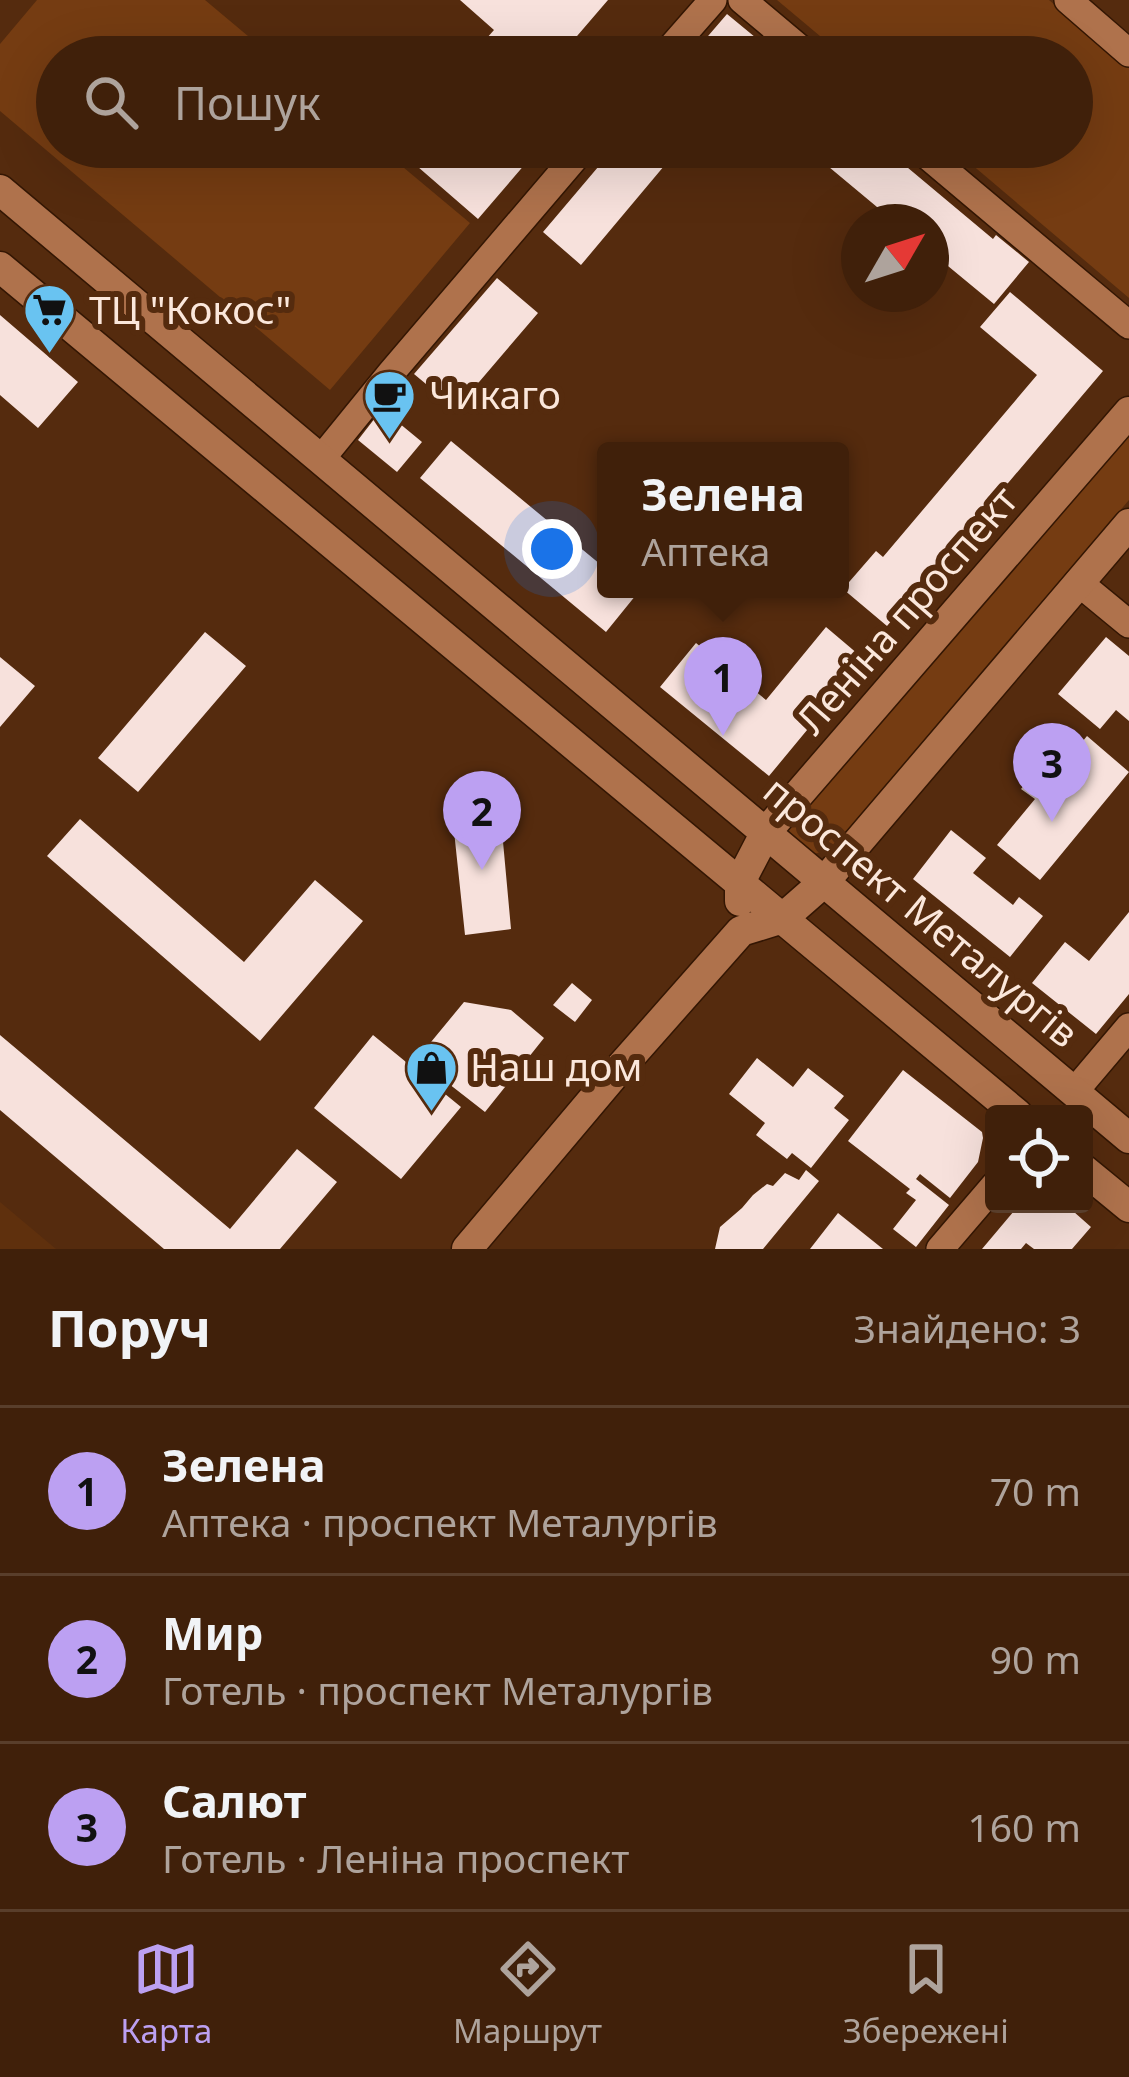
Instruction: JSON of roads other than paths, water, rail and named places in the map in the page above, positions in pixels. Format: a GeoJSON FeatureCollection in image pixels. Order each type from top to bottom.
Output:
{"type":"FeatureCollection","features":[{"type":"Feature","properties":{"kind":"street"},"geometry":{"type":"LineString","coordinates":[[681,36],[713,0]]}},
{"type":"Feature","properties":{"kind":"street"},"geometry":{"type":"LineString","coordinates":[[742,0],[785,36]]}},
{"type":"Feature","properties":{"kind":"street"},"geometry":{"type":"LineString","coordinates":[[1068,0],[1129,53]]}},
{"type":"Feature","properties":{"kind":"street"},"geometry":{"type":"LineString","coordinates":[[321,460],[566,168]]}},
{"type":"Feature","properties":{"kind":"street"},"geometry":{"type":"LineString","coordinates":[[942,168],[1129,326]]}},
{"type":"Feature","properties":{"kind":"street","name":"проспект Металургів"},"geometry":{"type":"LineString","coordinates":[[0,190],[1129,1138]]}},
{"type":"Feature","properties":{"kind":"street"},"geometry":{"type":"LineString","coordinates":[[0,268],[1006,1105]]}},
{"type":"Feature","properties":{"kind":"street","name":"Леніна проспект"},"geometry":{"type":"LineString","coordinates":[[741,931],[740,882],[766,832],[1129,412]]}},
{"type":"Feature","properties":{"kind":"street"},"geometry":{"type":"LineString","coordinates":[[467,1249],[741,931],[783,918],[824,882],[1129,524]]}},
{"type":"Feature","properties":{"kind":"street"},"geometry":{"type":"LineString","coordinates":[[1078,582],[1129,624]]}},
{"type":"Feature","properties":{"kind":"street"},"geometry":{"type":"LineString","coordinates":[[1074,1092],[1129,1027]]}},
{"type":"Feature","properties":{"kind":"street"},"geometry":{"type":"LineString","coordinates":[[1093,1177],[1129,1207]]}},
{"type":"Feature","properties":{"kind":"street"},"geometry":{"type":"LineString","coordinates":[[940,1249],[985,1196]]}},
{"type":"Feature","properties":{"kind":"place","name":"ТЦ \"Кокос\""},"geometry":{"type":"Point","coordinates":[50,356]}},
{"type":"Feature","properties":{"kind":"place","name":"Чикаго"},"geometry":{"type":"Point","coordinates":[390,441]}},
{"type":"Feature","properties":{"kind":"place","name":"Зелена"},"geometry":{"type":"Point","coordinates":[723,736]}},
{"type":"Feature","properties":{"kind":"place","name":"Салют"},"geometry":{"type":"Point","coordinates":[1052,822]}},
{"type":"Feature","properties":{"kind":"place","name":"Мир"},"geometry":{"type":"Point","coordinates":[482,870]}},
{"type":"Feature","properties":{"kind":"place","name":"Наш дом"},"geometry":{"type":"Point","coordinates":[431,1113]}}]}
